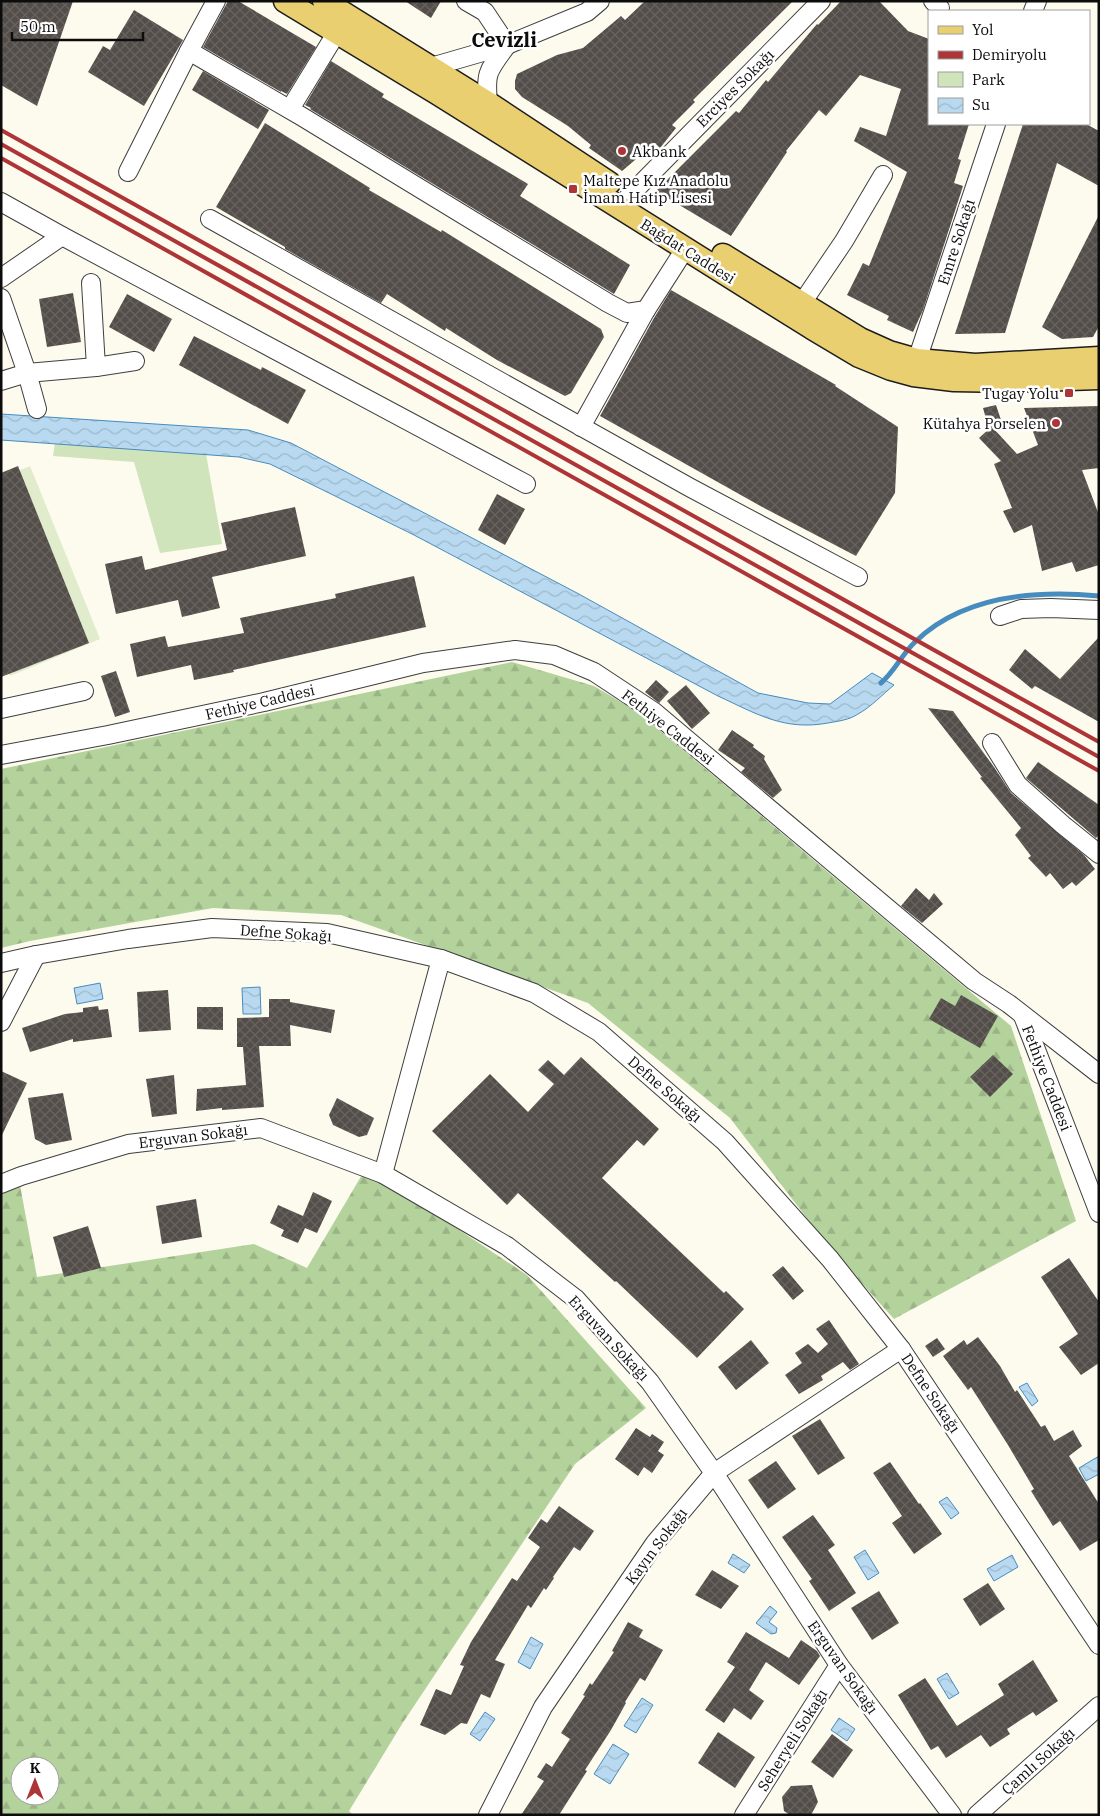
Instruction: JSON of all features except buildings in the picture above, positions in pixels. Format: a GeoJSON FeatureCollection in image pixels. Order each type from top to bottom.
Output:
{"type":"FeatureCollection","features":[{"type":"Feature","properties":{"kind":"main road","name":"Bağdat Caddesi"},"geometry":{"type":"LineString","coordinates":[[285,1],[437,93],[859,356],[902,373],[954,380],[1011,381],[1099,378]]}},
{"type":"Feature","properties":{"kind":"main road","name":"Bağdat Caddesi"},"geometry":{"type":"LineString","coordinates":[[332,3],[629,196],[872,345],[917,360],[976,365],[1099,358]]}},
{"type":"Feature","properties":{"kind":"street"},"geometry":{"type":"LineString","coordinates":[[128,172],[216,1]]}},
{"type":"Feature","properties":{"kind":"street"},"geometry":{"type":"LineString","coordinates":[[466,1],[485,12],[507,46]]}},
{"type":"Feature","properties":{"kind":"street","name":"Erciyes Sokağı"},"geometry":{"type":"LineString","coordinates":[[629,196],[821,1]]}},
{"type":"Feature","properties":{"kind":"street"},"geometry":{"type":"LineString","coordinates":[[431,67],[507,46],[587,5]]}},
{"type":"Feature","properties":{"kind":"street"},"geometry":{"type":"LineString","coordinates":[[290,109],[337,32]]}},
{"type":"Feature","properties":{"kind":"street"},"geometry":{"type":"LineString","coordinates":[[488,104],[486,80],[491,67],[507,46]]}},
{"type":"Feature","properties":{"kind":"street"},"geometry":{"type":"LineString","coordinates":[[189,51],[290,109],[608,303],[627,313],[646,310]]}},
{"type":"Feature","properties":{"kind":"street","name":"Emre Sokağı"},"geometry":{"type":"LineString","coordinates":[[917,360],[996,125]]}},
{"type":"Feature","properties":{"kind":"street"},"geometry":{"type":"LineString","coordinates":[[802,303],[844,241],[883,175]]}},
{"type":"Feature","properties":{"kind":"street"},"geometry":{"type":"LineString","coordinates":[[1,202],[526,484]]}},
{"type":"Feature","properties":{"kind":"street"},"geometry":{"type":"LineString","coordinates":[[210,219],[689,487],[858,577]]}},
{"type":"Feature","properties":{"kind":"street"},"geometry":{"type":"LineString","coordinates":[[1,278],[62,236]]}},
{"type":"Feature","properties":{"kind":"street"},"geometry":{"type":"LineString","coordinates":[[581,427],[646,310],[685,249]]}},
{"type":"Feature","properties":{"kind":"street"},"geometry":{"type":"LineString","coordinates":[[91,284],[96,367]]}},
{"type":"Feature","properties":{"kind":"street"},"geometry":{"type":"LineString","coordinates":[[1,298],[27,373],[37,410]]}},
{"type":"Feature","properties":{"kind":"street"},"geometry":{"type":"LineString","coordinates":[[1,381],[27,373],[96,367],[135,361]]}},
{"type":"Feature","properties":{"kind":"street"},"geometry":{"type":"LineString","coordinates":[[1000,616],[1021,609],[1099,610]]}},
{"type":"Feature","properties":{"kind":"street","name":"Fethiye Caddesi"},"geometry":{"type":"LineString","coordinates":[[1,755],[108,736],[254,704],[423,663],[515,650],[554,655],[594,672],[653,711],[974,981],[1009,1004],[1023,1016],[1099,1213]]}},
{"type":"Feature","properties":{"kind":"street"},"geometry":{"type":"LineString","coordinates":[[1,709],[84,691]]}},
{"type":"Feature","properties":{"kind":"street"},"geometry":{"type":"LineString","coordinates":[[992,743],[1018,785],[1099,854]]}},
{"type":"Feature","properties":{"kind":"street","name":"Defne Sokağı"},"geometry":{"type":"LineString","coordinates":[[1,963],[128,939],[212,928],[327,934],[441,959],[534,993],[599,1032],[725,1142],[830,1260],[901,1349],[1099,1645]]}},
{"type":"Feature","properties":{"kind":"street"},"geometry":{"type":"LineString","coordinates":[[1,1022],[36,955]]}},
{"type":"Feature","properties":{"kind":"street"},"geometry":{"type":"LineString","coordinates":[[383,1174],[441,959]]}},
{"type":"Feature","properties":{"kind":"street"},"geometry":{"type":"LineString","coordinates":[[1023,1016],[1099,1074]]}},
{"type":"Feature","properties":{"kind":"street","name":"Erguvan Sokağı"},"geometry":{"type":"LineString","coordinates":[[1,1184],[21,1176],[128,1144],[261,1128],[383,1174],[508,1246],[576,1299],[650,1382],[714,1473],[839,1665],[952,1815]]}},
{"type":"Feature","properties":{"kind":"street","name":"Kayın Sokağı"},"geometry":{"type":"LineString","coordinates":[[488,1815],[543,1707],[655,1543],[714,1473],[901,1349]]}},
{"type":"Feature","properties":{"kind":"street","name":"Seheryeli Sokağı"},"geometry":{"type":"LineString","coordinates":[[744,1815],[839,1665]]}},
{"type":"Feature","properties":{"kind":"street","name":"Çamlı Sokağı"},"geometry":{"type":"LineString","coordinates":[[977,1815],[1099,1706]]}},
{"type":"Feature","properties":{"kind":"green space"},"geometry":{"type":"Polygon","coordinates":[[[55,443],[206,454],[222,544],[160,553],[134,462],[53,456],[55,443]]]}},
{"type":"Feature","properties":{"kind":"green space"},"geometry":{"type":"Polygon","coordinates":[[[30,466],[100,639],[10,676],[1,656],[1,478],[30,466]]]}},
{"type":"Feature","properties":{"kind":"green space"},"geometry":{"type":"Polygon","coordinates":[[[512,662],[594,686],[638,712],[1011,1026],[1076,1221],[894,1319],[829,1247],[730,1118],[588,1003],[341,915],[213,908],[30,941],[1,948],[1,769],[512,662]]]}},
{"type":"Feature","properties":{"kind":"green space"},"geometry":{"type":"Polygon","coordinates":[[[366,1168],[527,1275],[646,1408],[575,1464],[402,1724],[349,1811],[353,1815],[1,1815],[1,1178],[20,1185],[37,1277],[254,1244],[307,1268],[366,1168]]]}},
{"type":"Feature","properties":{"kind":"water"},"geometry":{"type":"Polygon","coordinates":[[[1,414],[248,430],[291,443],[577,593],[758,693],[808,703],[830,704],[872,673],[894,685],[863,711],[844,720],[812,725],[784,723],[758,715],[718,696],[414,535],[270,464],[239,457],[1,440],[1,414]]]}},
{"type":"Feature","properties":{"kind":"water"},"geometry":{"type":"Polygon","coordinates":[[[100,983],[103,999],[77,1004],[74,988],[100,983]]]}},
{"type":"Feature","properties":{"kind":"water"},"geometry":{"type":"Polygon","coordinates":[[[260,987],[261,1014],[243,1014],[242,988],[260,987]]]}},
{"type":"Feature","properties":{"kind":"water"},"geometry":{"type":"Polygon","coordinates":[[[1027,1383],[1038,1401],[1032,1406],[1019,1387],[1027,1383]]]}},
{"type":"Feature","properties":{"kind":"water"},"geometry":{"type":"Polygon","coordinates":[[[1099,1456],[1099,1474],[1086,1481],[1079,1468],[1099,1456]]]}},
{"type":"Feature","properties":{"kind":"water"},"geometry":{"type":"Polygon","coordinates":[[[947,1497],[959,1513],[951,1519],[939,1502],[947,1497]]]}},
{"type":"Feature","properties":{"kind":"water"},"geometry":{"type":"Polygon","coordinates":[[[865,1550],[879,1573],[868,1580],[854,1557],[865,1550]]]}},
{"type":"Feature","properties":{"kind":"water"},"geometry":{"type":"Polygon","coordinates":[[[733,1554],[750,1565],[744,1573],[728,1563],[733,1554]]]}},
{"type":"Feature","properties":{"kind":"water"},"geometry":{"type":"Polygon","coordinates":[[[1012,1555],[1018,1567],[994,1581],[987,1569],[1012,1555]]]}},
{"type":"Feature","properties":{"kind":"water"},"geometry":{"type":"Polygon","coordinates":[[[770,1606],[777,1612],[769,1622],[777,1628],[776,1633],[771,1634],[756,1623],[770,1606]]]}},
{"type":"Feature","properties":{"kind":"water"},"geometry":{"type":"Polygon","coordinates":[[[531,1637],[543,1644],[530,1669],[518,1662],[531,1637]]]}},
{"type":"Feature","properties":{"kind":"water"},"geometry":{"type":"Polygon","coordinates":[[[947,1673],[959,1693],[949,1699],[937,1679],[947,1673]]]}},
{"type":"Feature","properties":{"kind":"water"},"geometry":{"type":"Polygon","coordinates":[[[642,1698],[653,1705],[636,1733],[624,1726],[642,1698]]]}},
{"type":"Feature","properties":{"kind":"water"},"geometry":{"type":"Polygon","coordinates":[[[485,1712],[495,1719],[480,1741],[470,1734],[485,1712]]]}},
{"type":"Feature","properties":{"kind":"water"},"geometry":{"type":"Polygon","coordinates":[[[839,1718],[855,1729],[847,1741],[831,1730],[839,1718]]]}},
{"type":"Feature","properties":{"kind":"water"},"geometry":{"type":"Polygon","coordinates":[[[613,1744],[629,1754],[610,1784],[594,1774],[613,1744]]]}},
{"type":"Feature","properties":{"kind":"waterway"},"geometry":{"type":"LineString","coordinates":[[881,683],[915,642],[934,626],[955,614],[977,605],[1001,599],[1050,594],[1099,596]]}},
{"type":"Feature","properties":{"kind":"railway"},"geometry":{"type":"LineString","coordinates":[[1,130],[1099,742]]}},
{"type":"Feature","properties":{"kind":"railway"},"geometry":{"type":"LineString","coordinates":[[1,144],[1099,757]]}},
{"type":"Feature","properties":{"kind":"railway"},"geometry":{"type":"LineString","coordinates":[[1,158],[1099,771]]}},
{"type":"Feature","properties":{"kind":"place","name":"Akbank"},"geometry":{"type":"Point","coordinates":[622,151]}},
{"type":"Feature","properties":{"kind":"place","name":"Maltepe Kız Anadolu İmam Hatip Lisesi"},"geometry":{"type":"Point","coordinates":[573,189]}},
{"type":"Feature","properties":{"kind":"place","name":"Tugay Yolu"},"geometry":{"type":"Point","coordinates":[1069,393]}},
{"type":"Feature","properties":{"kind":"place","name":"Kütahya Porselen"},"geometry":{"type":"Point","coordinates":[1056,423]}},
{"type":"Feature","properties":{"kind":"district","name":"Cevizli"},"geometry":{"type":"Point","coordinates":[504,39]}}]}
